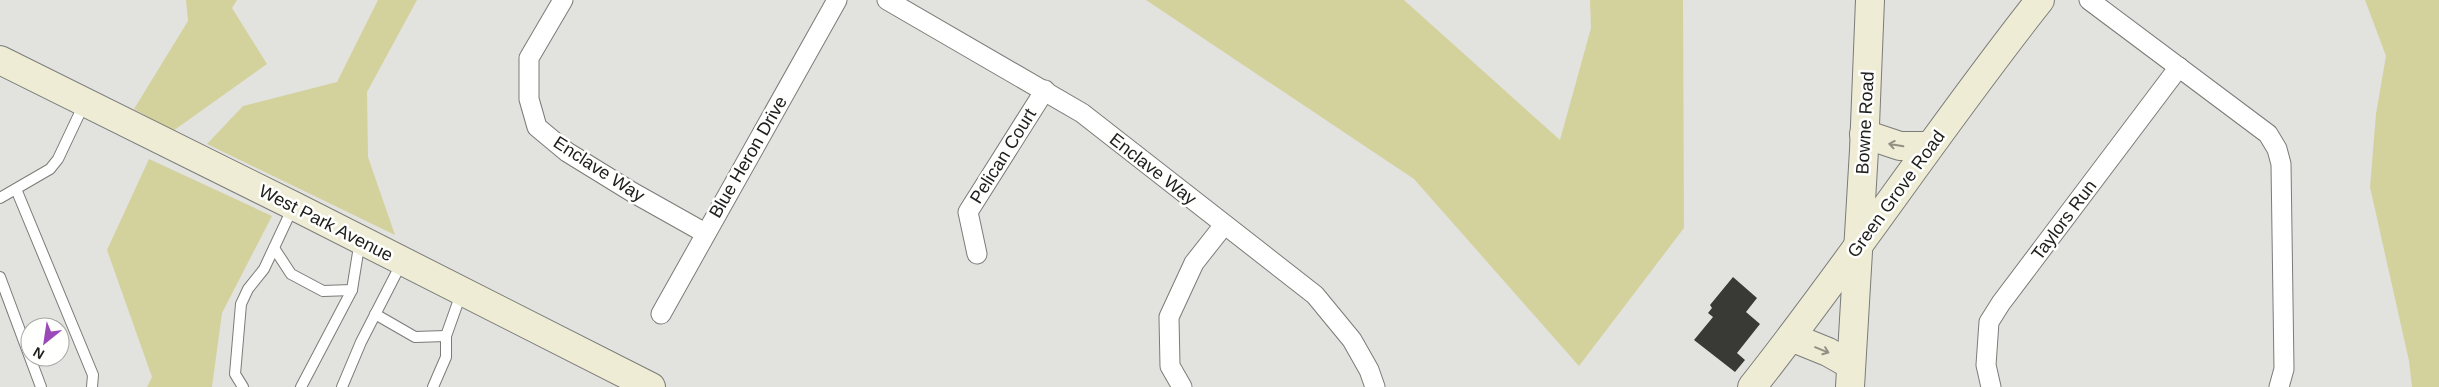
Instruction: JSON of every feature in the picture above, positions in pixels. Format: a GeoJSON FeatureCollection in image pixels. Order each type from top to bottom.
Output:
{"type":"FeatureCollection","features":[{"type":"Feature","properties":{"kind":"street","name":"Enclave Way"},"geometry":{"type":"LineString","coordinates":[[563,0],[529,58],[529,99],[537,127],[567,152],[632,192],[705,233]]}},
{"type":"Feature","properties":{"kind":"street","name":"Blue Heron Drive"},"geometry":{"type":"LineString","coordinates":[[661,314],[837,0]]}},
{"type":"Feature","properties":{"kind":"street","name":"Enclave Way"},"geometry":{"type":"LineString","coordinates":[[887,0],[1082,113],[1315,296],[1352,340],[1369,370],[1375,387]]}},
{"type":"Feature","properties":{"kind":"street","name":"Bowne Road"},"geometry":{"type":"LineString","coordinates":[[1850,376],[1870,0]]}},
{"type":"Feature","properties":{"kind":"street","name":"Green Grove Road"},"geometry":{"type":"LineString","coordinates":[[1752,387],[1858,246],[1929,146],[2040,0]]}},
{"type":"Feature","properties":{"kind":"street"},"geometry":{"type":"LineString","coordinates":[[2089,0],[2180,66],[2268,134],[2277,149],[2281,164],[2284,369],[2279,387]]}},
{"type":"Feature","properties":{"kind":"street","name":"West Park Avenue"},"geometry":{"type":"LineString","coordinates":[[0,60],[360,239],[651,387]]}},
{"type":"Feature","properties":{"kind":"street","name":"Taylors Run"},"geometry":{"type":"LineString","coordinates":[[1991,387],[1986,365],[1989,322],[2001,303],[2180,66]]}},
{"type":"Feature","properties":{"kind":"street","name":"Pelican Court"},"geometry":{"type":"LineString","coordinates":[[977,254],[968,212],[1045,90]]}},
{"type":"Feature","properties":{"kind":"street"},"geometry":{"type":"LineString","coordinates":[[1864,134],[1893,144],[1929,146]]}},
{"type":"Feature","properties":{"kind":"street"},"geometry":{"type":"LineString","coordinates":[[1182,387],[1170,366],[1169,317],[1194,263],[1224,224]]}},
{"type":"Feature","properties":{"kind":"street"},"geometry":{"type":"LineString","coordinates":[[1791,337],[1828,352],[1850,376]]}},
{"type":"Feature","properties":{"kind":"lane"},"geometry":{"type":"LineString","coordinates":[[0,198],[50,169],[58,159],[84,102]]}},
{"type":"Feature","properties":{"kind":"lane"},"geometry":{"type":"LineString","coordinates":[[16,189],[93,376],[92,387]]}},
{"type":"Feature","properties":{"kind":"lane"},"geometry":{"type":"LineString","coordinates":[[243,387],[235,374],[241,304],[248,289],[264,268],[294,206]]}},
{"type":"Feature","properties":{"kind":"lane"},"geometry":{"type":"LineString","coordinates":[[301,387],[352,290],[360,239]]}},
{"type":"Feature","properties":{"kind":"lane"},"geometry":{"type":"LineString","coordinates":[[274,248],[291,274],[323,291],[352,290]]}},
{"type":"Feature","properties":{"kind":"lane"},"geometry":{"type":"LineString","coordinates":[[342,387],[375,314],[402,261]]}},
{"type":"Feature","properties":{"kind":"lane"},"geometry":{"type":"LineString","coordinates":[[0,277],[41,387]]}},
{"type":"Feature","properties":{"kind":"lane"},"geometry":{"type":"LineString","coordinates":[[433,387],[446,357],[446,336],[462,291]]}},
{"type":"Feature","properties":{"kind":"lane"},"geometry":{"type":"LineString","coordinates":[[375,314],[415,338],[446,336]]}},
{"type":"Feature","properties":{"kind":"shaded area"},"geometry":{"type":"Polygon","coordinates":[[[186,0],[237,0],[232,8],[267,64],[173,131],[134,109],[188,21],[186,0]]]}},
{"type":"Feature","properties":{"kind":"shaded area"},"geometry":{"type":"Polygon","coordinates":[[[378,0],[417,0],[367,92],[368,157],[395,235],[207,144],[243,106],[337,82],[378,0]]]}},
{"type":"Feature","properties":{"kind":"shaded area"},"geometry":{"type":"Polygon","coordinates":[[[1146,0],[1404,0],[1560,140],[1591,28],[1590,0],[1683,0],[1684,228],[1579,366],[1414,179],[1146,0]]]}},
{"type":"Feature","properties":{"kind":"shaded area"},"geometry":{"type":"Polygon","coordinates":[[[2365,0],[2439,0],[2439,387],[2412,387],[2409,361],[2370,187],[2376,114],[2386,56],[2365,0]]]}},
{"type":"Feature","properties":{"kind":"shaded area"},"geometry":{"type":"Polygon","coordinates":[[[149,159],[272,216],[222,313],[212,387],[147,387],[152,377],[107,250],[149,159]]]}},
{"type":"Feature","properties":{"kind":"building"},"geometry":{"type":"Polygon","coordinates":[[[1733,277],[1757,298],[1746,312],[1760,324],[1737,353],[1745,360],[1735,372],[1694,340],[1713,317],[1708,313],[1712,308],[1710,305],[1733,277]]]}}]}
